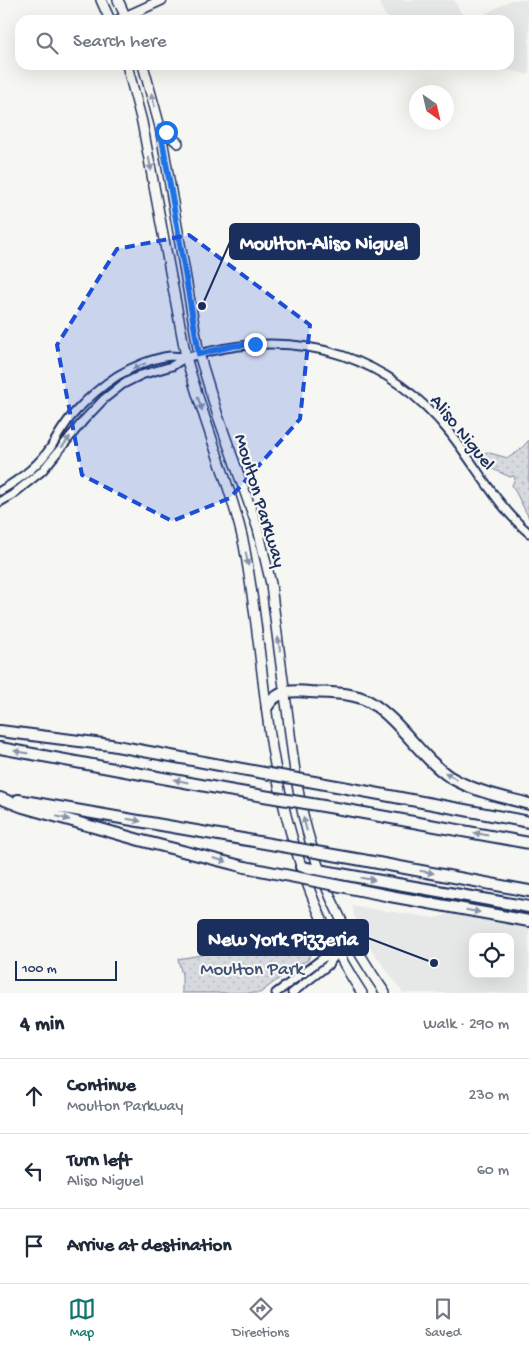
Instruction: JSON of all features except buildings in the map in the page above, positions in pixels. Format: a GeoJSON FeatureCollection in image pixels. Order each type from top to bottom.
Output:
{"type":"FeatureCollection","features":[{"type":"Feature","properties":{"kind":"highway"},"geometry":{"type":"LineString","coordinates":[[267,706],[274,697],[285,692],[300,691],[344,695],[369,702],[391,720],[426,757],[451,778],[486,792],[529,804]]}},
{"type":"Feature","properties":{"kind":"highway"},"geometry":{"type":"LineString","coordinates":[[0,731],[110,745],[529,822]]}},
{"type":"Feature","properties":{"kind":"highway"},"geometry":{"type":"LineString","coordinates":[[0,748],[529,843]]}},
{"type":"Feature","properties":{"kind":"highway"},"geometry":{"type":"LineString","coordinates":[[0,798],[65,807],[529,891]]}},
{"type":"Feature","properties":{"kind":"highway"},"geometry":{"type":"LineString","coordinates":[[0,798],[32,810],[245,867],[529,921]]}},
{"type":"Feature","properties":{"kind":"highway"},"geometry":{"type":"LineString","coordinates":[[302,868],[529,907]]}},
{"type":"Feature","properties":{"kind":"main road"},"geometry":{"type":"LineString","coordinates":[[101,0],[108,15]]}},
{"type":"Feature","properties":{"kind":"main road"},"geometry":{"type":"LineString","coordinates":[[118,0],[122,15]]}},
{"type":"Feature","properties":{"kind":"main road"},"geometry":{"type":"LineString","coordinates":[[131,15],[162,0]]}},
{"type":"Feature","properties":{"kind":"main road","name":"Moulton Parkway"},"geometry":{"type":"LineString","coordinates":[[128,70],[142,122],[186,357],[244,541],[276,766],[289,824],[316,908],[338,952],[362,993]]}},
{"type":"Feature","properties":{"kind":"main road","name":"Moulton Parkway"},"geometry":{"type":"LineString","coordinates":[[144,70],[160,127],[199,354],[218,416],[258,529],[271,584],[294,760],[304,819],[320,870],[352,941],[386,993]]}},
{"type":"Feature","properties":{"kind":"main road"},"geometry":{"type":"LineString","coordinates":[[160,127],[178,143]]}},
{"type":"Feature","properties":{"kind":"street","name":"Aliso Niguel"},"geometry":{"type":"LineString","coordinates":[[0,491],[35,464],[50,448],[59,432],[76,411],[97,391],[119,375],[152,361],[170,356],[186,357],[248,344],[287,344],[332,352],[376,370],[411,393],[451,434],[504,508],[529,533]]}},
{"type":"Feature","properties":{"kind":"street","name":"Aliso Niguel"},"geometry":{"type":"LineString","coordinates":[[0,502],[42,471],[84,420],[104,399],[123,384],[141,375],[172,366],[186,357]]}},
{"type":"Feature","properties":{"kind":"street"},"geometry":{"type":"LineString","coordinates":[[292,993],[327,966],[338,952],[352,941]]}},
{"type":"Feature","properties":{"kind":"street"},"geometry":{"type":"LineString","coordinates":[[276,993],[323,958],[338,952]]}},
{"type":"Feature","properties":{"kind":"highlighted area"},"geometry":{"type":"Polygon","coordinates":[[[189,235],[310,325],[300,419],[230,498],[172,521],[82,475],[57,345],[117,249],[189,235]]]}},
{"type":"Feature","properties":{"kind":"shaded area"},"geometry":{"type":"Polygon","coordinates":[[[379,0],[454,0],[462,15],[385,15],[379,0]]]}},
{"type":"Feature","properties":{"kind":"shaded area"},"geometry":{"type":"Polygon","coordinates":[[[511,0],[529,0],[529,75],[508,70],[514,70],[514,15],[483,15],[511,0]]]}},
{"type":"Feature","properties":{"kind":"shaded area"},"geometry":{"type":"Polygon","coordinates":[[[353,906],[434,918],[451,914],[529,927],[529,993],[403,993],[370,947],[354,916],[353,906]]]}},
{"type":"Feature","properties":{"kind":"green space"},"geometry":{"type":"Polygon","coordinates":[[[529,440],[529,518],[512,485],[515,479],[514,476],[510,477],[482,464],[478,457],[486,452],[508,458],[519,451],[529,440]]]}},
{"type":"Feature","properties":{"kind":"green space","name":"Moulton Park"},"geometry":{"type":"Polygon","coordinates":[[[293,922],[313,946],[308,960],[294,967],[260,993],[182,993],[182,975],[178,959],[212,953],[271,937],[293,922]]]}},
{"type":"Feature","properties":{"kind":"place","name":"Moulton-Aliso Niguel"},"geometry":{"type":"Point","coordinates":[202,306]}},
{"type":"Feature","properties":{"kind":"place","name":"New York Pizzeria"},"geometry":{"type":"Point","coordinates":[434,963]}},
{"type":"Feature","properties":{"kind":"route"},"geometry":{"type":"LineString","coordinates":[[166,132],[160,127],[199,354],[232,346],[255,344]]}}]}
